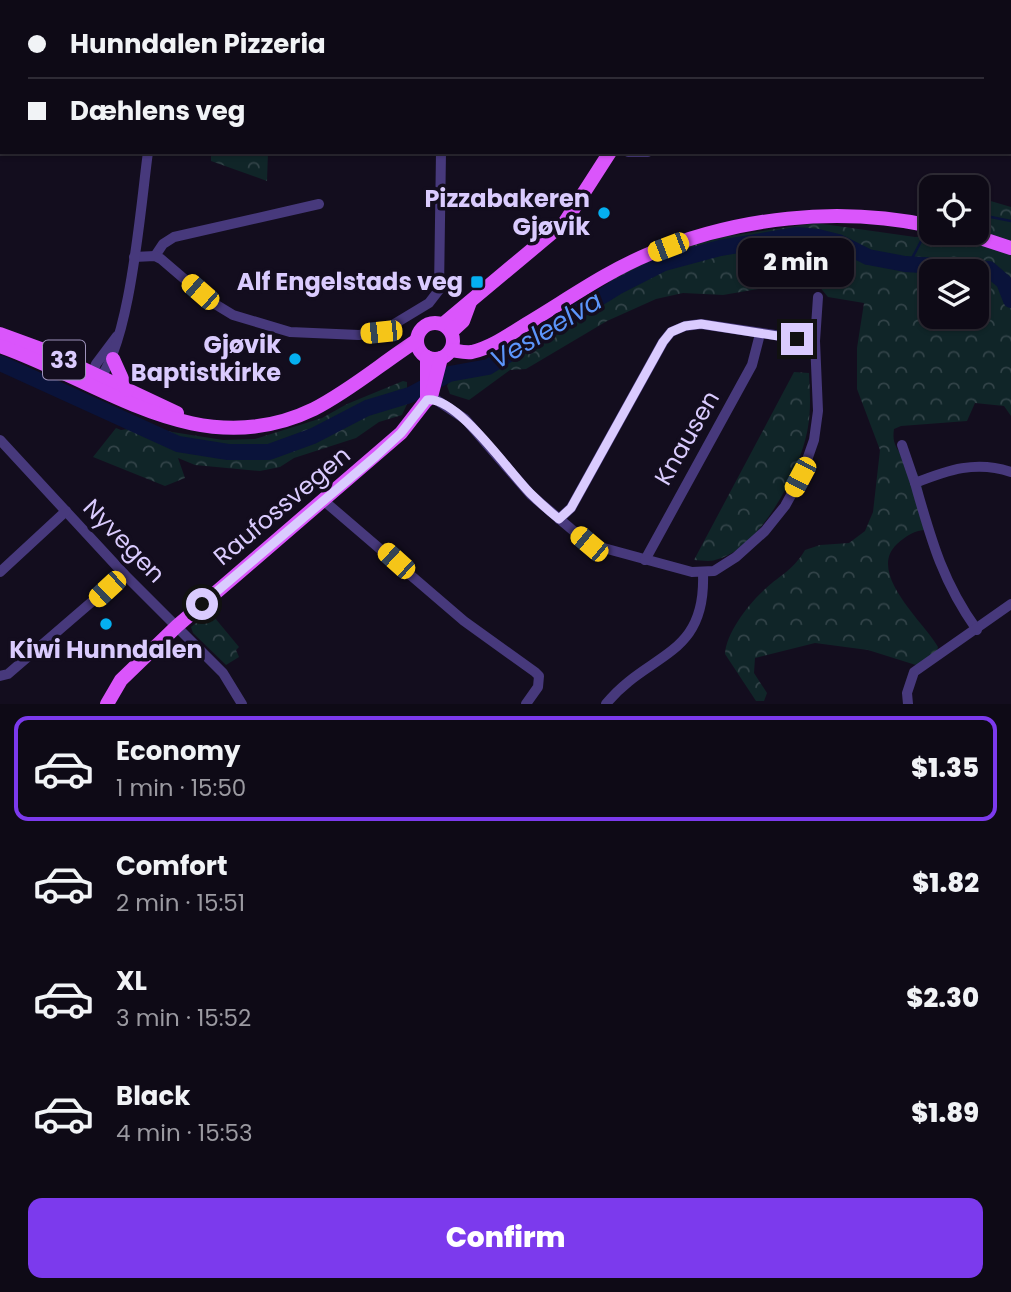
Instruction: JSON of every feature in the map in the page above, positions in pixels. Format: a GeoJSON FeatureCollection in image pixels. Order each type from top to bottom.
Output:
{"type":"FeatureCollection","features":[{"type":"Feature","properties":{"kind":"main road"},"geometry":{"type":"LineString","coordinates":[[427,400],[441,345],[470,302],[565,222],[609,154]]}},
{"type":"Feature","properties":{"kind":"main road","name":"33"},"geometry":{"type":"LineString","coordinates":[[390,361],[441,345],[465,352],[500,340],[640,258],[721,230],[795,217],[899,219],[919,223]]}},
{"type":"Feature","properties":{"kind":"main road"},"geometry":{"type":"LineString","coordinates":[[989,241],[1011,248]]}},
{"type":"Feature","properties":{"kind":"main road","name":"33"},"geometry":{"type":"LineString","coordinates":[[0,334],[94,379],[161,416],[211,425],[248,427],[289,418],[339,395],[416,341],[418,333],[425,325],[441,345]]}},
{"type":"Feature","properties":{"kind":"main road"},"geometry":{"type":"LineString","coordinates":[[416,341],[441,345]]}},
{"type":"Feature","properties":{"kind":"main road","name":"33"},"geometry":{"type":"LineString","coordinates":[[0,346],[127,390],[211,425]]}},
{"type":"Feature","properties":{"kind":"main road"},"geometry":{"type":"LineString","coordinates":[[113,359],[127,390]]}},
{"type":"Feature","properties":{"kind":"main road","name":"Raufossvegen"},"geometry":{"type":"LineString","coordinates":[[107,704],[121,681],[177,626],[401,433],[427,400]]}},
{"type":"Feature","properties":{"kind":"street"},"geometry":{"type":"LineString","coordinates":[[94,379],[113,359],[125,313],[148,154]]}},
{"type":"Feature","properties":{"kind":"street"},"geometry":{"type":"LineString","coordinates":[[134,257],[155,256],[210,301],[252,322],[290,332],[359,335],[381,332],[398,325],[437,296],[441,280],[441,154]]}},
{"type":"Feature","properties":{"kind":"street"},"geometry":{"type":"LineString","coordinates":[[155,256],[163,244],[174,237],[319,204]]}},
{"type":"Feature","properties":{"kind":"street"},"geometry":{"type":"LineString","coordinates":[[427,400],[435,399],[465,419],[531,495],[589,544],[703,574],[715,571],[736,557],[765,531],[785,506],[814,440],[818,411],[815,341],[818,297]]}},
{"type":"Feature","properties":{"kind":"street"},"geometry":{"type":"LineString","coordinates":[[559,519],[571,508],[654,356],[671,332],[685,326],[701,324],[815,341]]}},
{"type":"Feature","properties":{"kind":"street"},"geometry":{"type":"LineString","coordinates":[[94,379],[118,334]]}},
{"type":"Feature","properties":{"kind":"street","name":"Knausen"},"geometry":{"type":"LineString","coordinates":[[645,560],[752,365],[760,334]]}},
{"type":"Feature","properties":{"kind":"street","name":"Nyvegen"},"geometry":{"type":"LineString","coordinates":[[0,440],[124,574],[223,673],[242,704]]}},
{"type":"Feature","properties":{"kind":"street"},"geometry":{"type":"LineString","coordinates":[[902,445],[939,566],[956,601],[977,629]]}},
{"type":"Feature","properties":{"kind":"street"},"geometry":{"type":"LineString","coordinates":[[915,483],[958,468],[982,465],[1011,472]]}},
{"type":"Feature","properties":{"kind":"street"},"geometry":{"type":"LineString","coordinates":[[323,500],[464,621],[539,676],[538,687],[526,704]]}},
{"type":"Feature","properties":{"kind":"street"},"geometry":{"type":"LineString","coordinates":[[0,572],[66,511]]}},
{"type":"Feature","properties":{"kind":"street"},"geometry":{"type":"LineString","coordinates":[[0,676],[8,674],[124,574]]}},
{"type":"Feature","properties":{"kind":"street"},"geometry":{"type":"LineString","coordinates":[[606,704],[627,683],[673,652],[691,633],[699,612],[703,574]]}},
{"type":"Feature","properties":{"kind":"street"},"geometry":{"type":"LineString","coordinates":[[908,704],[907,693],[914,672],[1011,604]]}},
{"type":"Feature","properties":{"kind":"green space"},"geometry":{"type":"Polygon","coordinates":[[[211,154],[268,154],[267,181],[211,161],[211,154]]]}},
{"type":"Feature","properties":{"kind":"green space"},"geometry":{"type":"Polygon","coordinates":[[[989,201],[1011,207],[1011,416],[1004,406],[975,403],[967,421],[901,426],[894,429],[897,449],[918,475],[924,502],[926,530],[911,534],[897,544],[889,556],[888,569],[901,597],[938,647],[936,655],[919,666],[868,650],[815,643],[755,658],[754,673],[767,693],[764,701],[756,701],[725,654],[733,629],[744,612],[805,550],[820,545],[849,543],[865,531],[873,512],[880,450],[857,389],[857,348],[864,303],[828,297],[818,285],[793,283],[723,295],[683,293],[656,299],[607,321],[526,369],[510,370],[469,400],[450,394],[447,386],[450,379],[474,375],[558,332],[596,309],[610,281],[635,267],[692,245],[728,236],[816,223],[919,237],[919,245],[989,245],[989,201]]]}},
{"type":"Feature","properties":{"kind":"green space"},"geometry":{"type":"Polygon","coordinates":[[[794,372],[809,373],[810,414],[804,445],[788,485],[776,506],[748,541],[732,553],[715,560],[694,560],[794,372]]]}},
{"type":"Feature","properties":{"kind":"green space"},"geometry":{"type":"Polygon","coordinates":[[[403,381],[407,382],[407,404],[402,415],[379,422],[356,438],[294,458],[280,467],[260,471],[195,465],[178,458],[185,478],[165,486],[93,457],[116,428],[121,430],[141,427],[223,440],[255,439],[322,418],[347,404],[403,381]]]}},
{"type":"Feature","properties":{"kind":"green space"},"geometry":{"type":"Polygon","coordinates":[[[210,612],[239,647],[236,650],[239,657],[226,665],[193,633],[191,627],[210,612]]]}},
{"type":"Feature","properties":{"kind":"waterway"},"geometry":{"type":"LineString","coordinates":[[989,217],[1011,221]]}},
{"type":"Feature","properties":{"kind":"waterway","name":"Vesleelva"},"geometry":{"type":"LineString","coordinates":[[0,363],[178,444],[228,452],[269,452],[313,436],[367,408],[410,395],[449,374],[488,367],[617,287],[664,263],[720,248],[797,235],[818,237],[838,242],[868,257],[905,264],[989,269],[1004,282],[1011,300]]}},
{"type":"Feature","properties":{"kind":"waterway"},"geometry":{"type":"LineString","coordinates":[[909,264],[919,245]]}},
{"type":"Feature","properties":{"kind":"place","name":"Pizzabakeren Gjøvik"},"geometry":{"type":"Point","coordinates":[604,213]}},
{"type":"Feature","properties":{"kind":"place","name":"Alf Engelstads veg"},"geometry":{"type":"Point","coordinates":[477,282]}},
{"type":"Feature","properties":{"kind":"place","name":"Gjøvik Baptistkirke"},"geometry":{"type":"Point","coordinates":[295,359]}},
{"type":"Feature","properties":{"kind":"place","name":"Kiwi Hunndalen"},"geometry":{"type":"Point","coordinates":[106,624]}},
{"type":"Feature","properties":{"kind":"route"},"geometry":{"type":"LineString","coordinates":[[202,604],[376,456],[401,433],[427,400],[435,399],[465,419],[531,495],[559,519],[571,508],[628,409],[654,356],[671,332],[685,326],[701,324],[797,339]]}}]}
